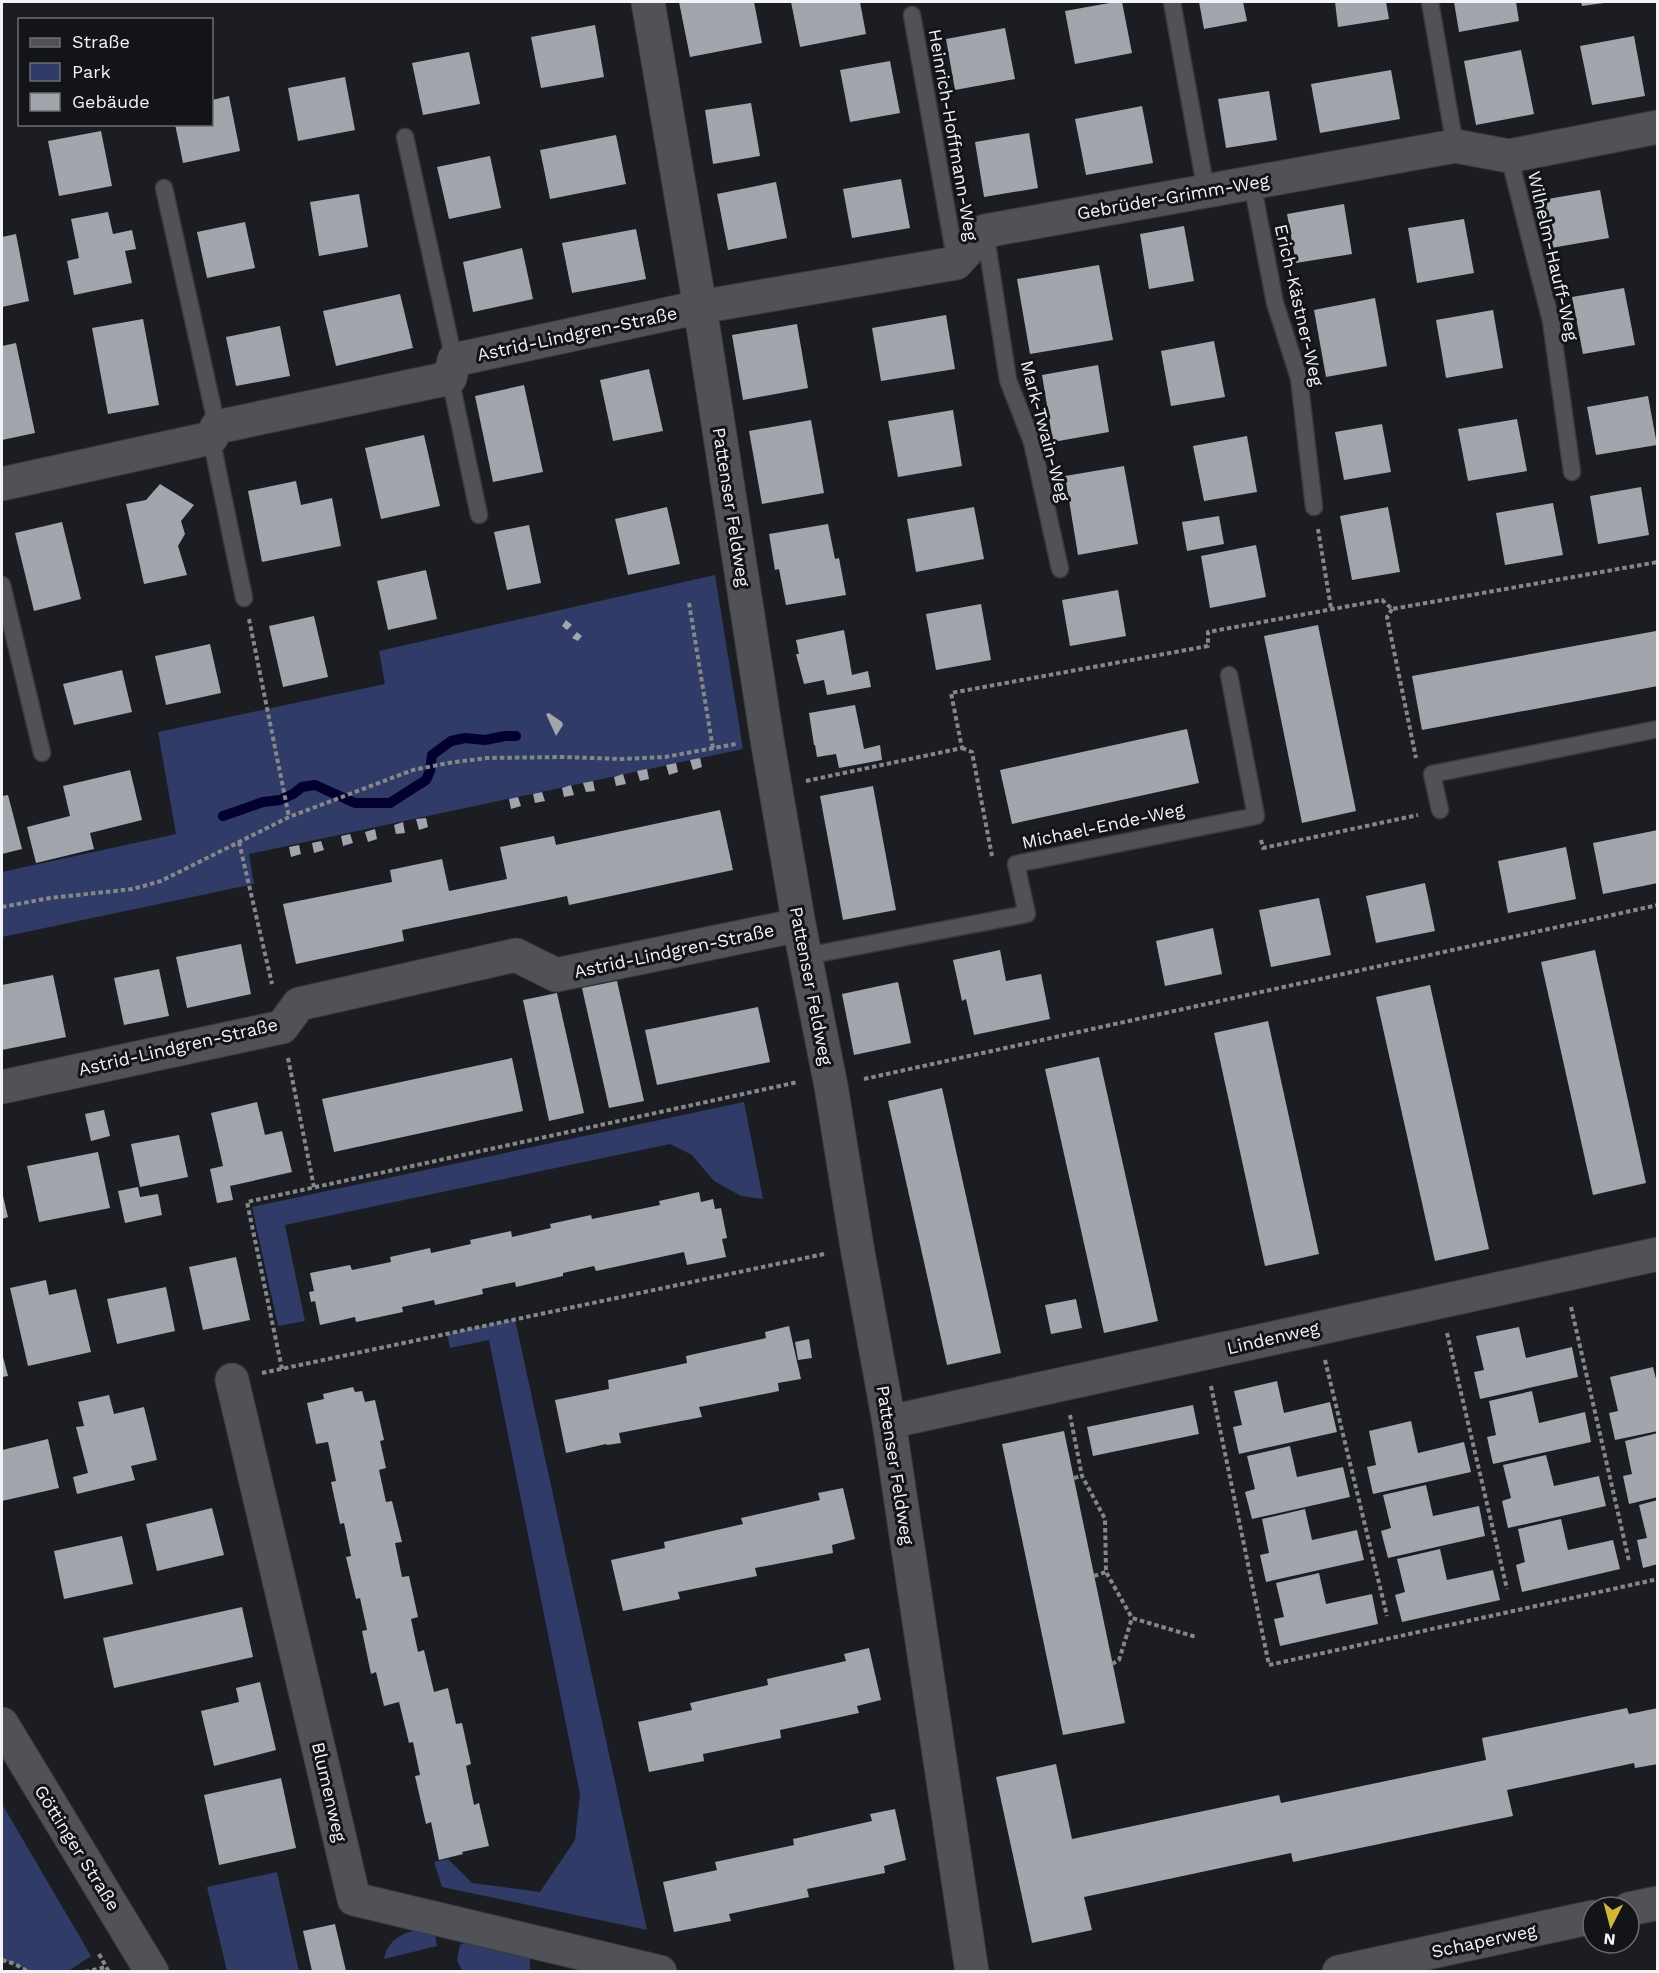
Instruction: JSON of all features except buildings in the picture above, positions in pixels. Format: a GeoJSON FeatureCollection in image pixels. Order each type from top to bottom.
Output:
{"type":"FeatureCollection","features":[{"type":"Feature","properties":{"kind":"street","name":"Pattenser Feldweg"},"geometry":{"type":"LineString","coordinates":[[648,2],[700,307],[775,787],[890,1422],[972,1971]]}},
{"type":"Feature","properties":{"kind":"street","name":"Gebrüder-Grimm-Weg"},"geometry":{"type":"LineString","coordinates":[[986,231],[1455,146],[1509,156],[1658,127]]}},
{"type":"Feature","properties":{"kind":"street"},"geometry":{"type":"LineString","coordinates":[[700,307],[956,263],[986,231]]}},
{"type":"Feature","properties":{"kind":"street","name":"Astrid-Lindgren-Straße"},"geometry":{"type":"LineString","coordinates":[[2,484],[214,433],[452,369],[700,307]]}},
{"type":"Feature","properties":{"kind":"street","name":"Astrid-Lindgren-Straße"},"geometry":{"type":"LineString","coordinates":[[2,1087],[282,1027],[299,1004],[516,955],[555,975],[799,925]]}},
{"type":"Feature","properties":{"kind":"street","name":"Lindenweg"},"geometry":{"type":"LineString","coordinates":[[890,1422],[1658,1254]]}},
{"type":"Feature","properties":{"kind":"street","name":"Blumenweg"},"geometry":{"type":"LineString","coordinates":[[232,1380],[354,1899],[660,1971]]}},
{"type":"Feature","properties":{"kind":"street","name":"Göttinger Straße"},"geometry":{"type":"LineString","coordinates":[[2,1724],[152,1971]]}},
{"type":"Feature","properties":{"kind":"street"},"geometry":{"type":"LineString","coordinates":[[1641,1907],[1658,1903]]}},
{"type":"Feature","properties":{"kind":"street","name":"Schaperweg"},"geometry":{"type":"LineString","coordinates":[[1339,1971],[1420,1963],[1581,1920]]}},
{"type":"Feature","properties":{"kind":"lane"},"geometry":{"type":"LineString","coordinates":[[1172,2],[1206,191]]}},
{"type":"Feature","properties":{"kind":"lane"},"geometry":{"type":"LineString","coordinates":[[1430,2],[1455,146]]}},
{"type":"Feature","properties":{"kind":"lane","name":"Heinrich-Hoffmann-Weg"},"geometry":{"type":"LineString","coordinates":[[912,15],[956,263]]}},
{"type":"Feature","properties":{"kind":"lane","name":"Astrid-Lindgren-Straße"},"geometry":{"type":"LineString","coordinates":[[405,137],[479,515]]}},
{"type":"Feature","properties":{"kind":"lane","name":"Wilhelm-Hauff-Weg"},"geometry":{"type":"LineString","coordinates":[[1509,156],[1551,321],[1572,472]]}},
{"type":"Feature","properties":{"kind":"lane","name":"Erich-Kästner-Weg"},"geometry":{"type":"LineString","coordinates":[[1252,183],[1275,303],[1299,378],[1314,507]]}},
{"type":"Feature","properties":{"kind":"lane"},"geometry":{"type":"LineString","coordinates":[[164,188],[214,433],[244,598]]}},
{"type":"Feature","properties":{"kind":"lane","name":"Mark-Twain-Weg"},"geometry":{"type":"LineString","coordinates":[[986,231],[1008,380],[1032,441],[1060,569]]}},
{"type":"Feature","properties":{"kind":"lane"},"geometry":{"type":"LineString","coordinates":[[2,585],[42,753]]}},
{"type":"Feature","properties":{"kind":"lane"},"geometry":{"type":"LineString","coordinates":[[1229,675],[1256,816]]}},
{"type":"Feature","properties":{"kind":"lane"},"geometry":{"type":"LineString","coordinates":[[1440,810],[1432,774],[1658,729]]}},
{"type":"Feature","properties":{"kind":"lane","name":"Michael-Ende-Weg"},"geometry":{"type":"LineString","coordinates":[[806,956],[1027,914],[1016,864],[1256,816]]}},
{"type":"Feature","properties":{"kind":"path"},"geometry":{"type":"LineString","coordinates":[[1314,507],[1331,608]]}},
{"type":"Feature","properties":{"kind":"path"},"geometry":{"type":"LineString","coordinates":[[1432,774],[1417,766],[1387,617],[1392,609],[1658,562]]}},
{"type":"Feature","properties":{"kind":"path"},"geometry":{"type":"LineString","coordinates":[[244,598],[289,817]]}},
{"type":"Feature","properties":{"kind":"path"},"geometry":{"type":"LineString","coordinates":[[962,748],[951,693],[1208,646],[1208,632],[1331,608],[1382,600],[1392,609]]}},
{"type":"Feature","properties":{"kind":"path"},"geometry":{"type":"LineString","coordinates":[[689,603],[713,749]]}},
{"type":"Feature","properties":{"kind":"path"},"geometry":{"type":"LineString","coordinates":[[2,907],[50,898],[133,890],[161,881],[289,817],[413,770],[487,758],[654,758],[767,739]]}},
{"type":"Feature","properties":{"kind":"path"},"geometry":{"type":"LineString","coordinates":[[775,787],[962,748],[972,752],[993,863]]}},
{"type":"Feature","properties":{"kind":"path"},"geometry":{"type":"LineString","coordinates":[[1256,816],[1263,848],[1440,810]]}},
{"type":"Feature","properties":{"kind":"path"},"geometry":{"type":"LineString","coordinates":[[239,842],[282,1027],[314,1187]]}},
{"type":"Feature","properties":{"kind":"path"},"geometry":{"type":"LineString","coordinates":[[282,1369],[247,1202],[1658,905]]}},
{"type":"Feature","properties":{"kind":"path"},"geometry":{"type":"LineString","coordinates":[[232,1380],[857,1247]]}},
{"type":"Feature","properties":{"kind":"path"},"geometry":{"type":"LineString","coordinates":[[1563,1274],[1629,1560]]}},
{"type":"Feature","properties":{"kind":"path"},"geometry":{"type":"LineString","coordinates":[[1440,1301],[1507,1589]]}},
{"type":"Feature","properties":{"kind":"path"},"geometry":{"type":"LineString","coordinates":[[1318,1328],[1387,1616]]}},
{"type":"Feature","properties":{"kind":"path"},"geometry":{"type":"LineString","coordinates":[[1204,1353],[1269,1665],[1658,1579]]}},
{"type":"Feature","properties":{"kind":"path"},"geometry":{"type":"LineString","coordinates":[[1064,1383],[1082,1476],[1105,1519],[1106,1572],[1132,1618],[1196,1637]]}},
{"type":"Feature","properties":{"kind":"path"},"geometry":{"type":"LineString","coordinates":[[1074,1478],[1082,1476]]}},
{"type":"Feature","properties":{"kind":"path"},"geometry":{"type":"LineString","coordinates":[[1094,1576],[1106,1572]]}},
{"type":"Feature","properties":{"kind":"path"},"geometry":{"type":"LineString","coordinates":[[1112,1664],[1119,1660],[1132,1618]]}},
{"type":"Feature","properties":{"kind":"path"},"geometry":{"type":"LineString","coordinates":[[2,1960],[29,1971]]}},
{"type":"Feature","properties":{"kind":"path"},"geometry":{"type":"LineString","coordinates":[[85,1971],[106,1967],[104,1971]]}},
{"type":"Feature","properties":{"kind":"green space"},"geometry":{"type":"Polygon","coordinates":[[[715,575],[743,749],[249,854],[254,884],[2,937],[2,872],[176,834],[158,732],[385,684],[379,651],[715,575]]]}},
{"type":"Feature","properties":{"kind":"green space"},"geometry":{"type":"Polygon","coordinates":[[[744,1102],[763,1199],[741,1196],[714,1181],[692,1155],[670,1144],[285,1225],[305,1321],[278,1326],[252,1207],[744,1102]]]}},
{"type":"Feature","properties":{"kind":"green space"},"geometry":{"type":"Polygon","coordinates":[[[515,1319],[647,1930],[442,1887],[434,1862],[448,1859],[472,1883],[540,1892],[575,1840],[580,1794],[489,1340],[450,1348],[447,1334],[515,1319]]]}},
{"type":"Feature","properties":{"kind":"green space"},"geometry":{"type":"Polygon","coordinates":[[[2,1804],[91,1956],[67,1972],[29,1971],[2,1960],[2,1804]]]}},
{"type":"Feature","properties":{"kind":"green space"},"geometry":{"type":"Polygon","coordinates":[[[277,1872],[299,1971],[227,1971],[207,1887],[277,1872]]]}},
{"type":"Feature","properties":{"kind":"green space"},"geometry":{"type":"Polygon","coordinates":[[[434,1928],[437,1946],[384,1959],[391,1944],[402,1935],[434,1928]]]}},
{"type":"Feature","properties":{"kind":"green space"},"geometry":{"type":"Polygon","coordinates":[[[475,1938],[527,1951],[530,1972],[462,1971],[457,1960],[460,1945],[475,1938]]]}},
{"type":"Feature","properties":{"kind":"waterway"},"geometry":{"type":"LineString","coordinates":[[223,816],[263,802],[280,800],[302,787],[315,785],[355,803],[390,803],[426,780],[432,755],[451,741],[465,738],[485,740],[516,736]]}}]}
